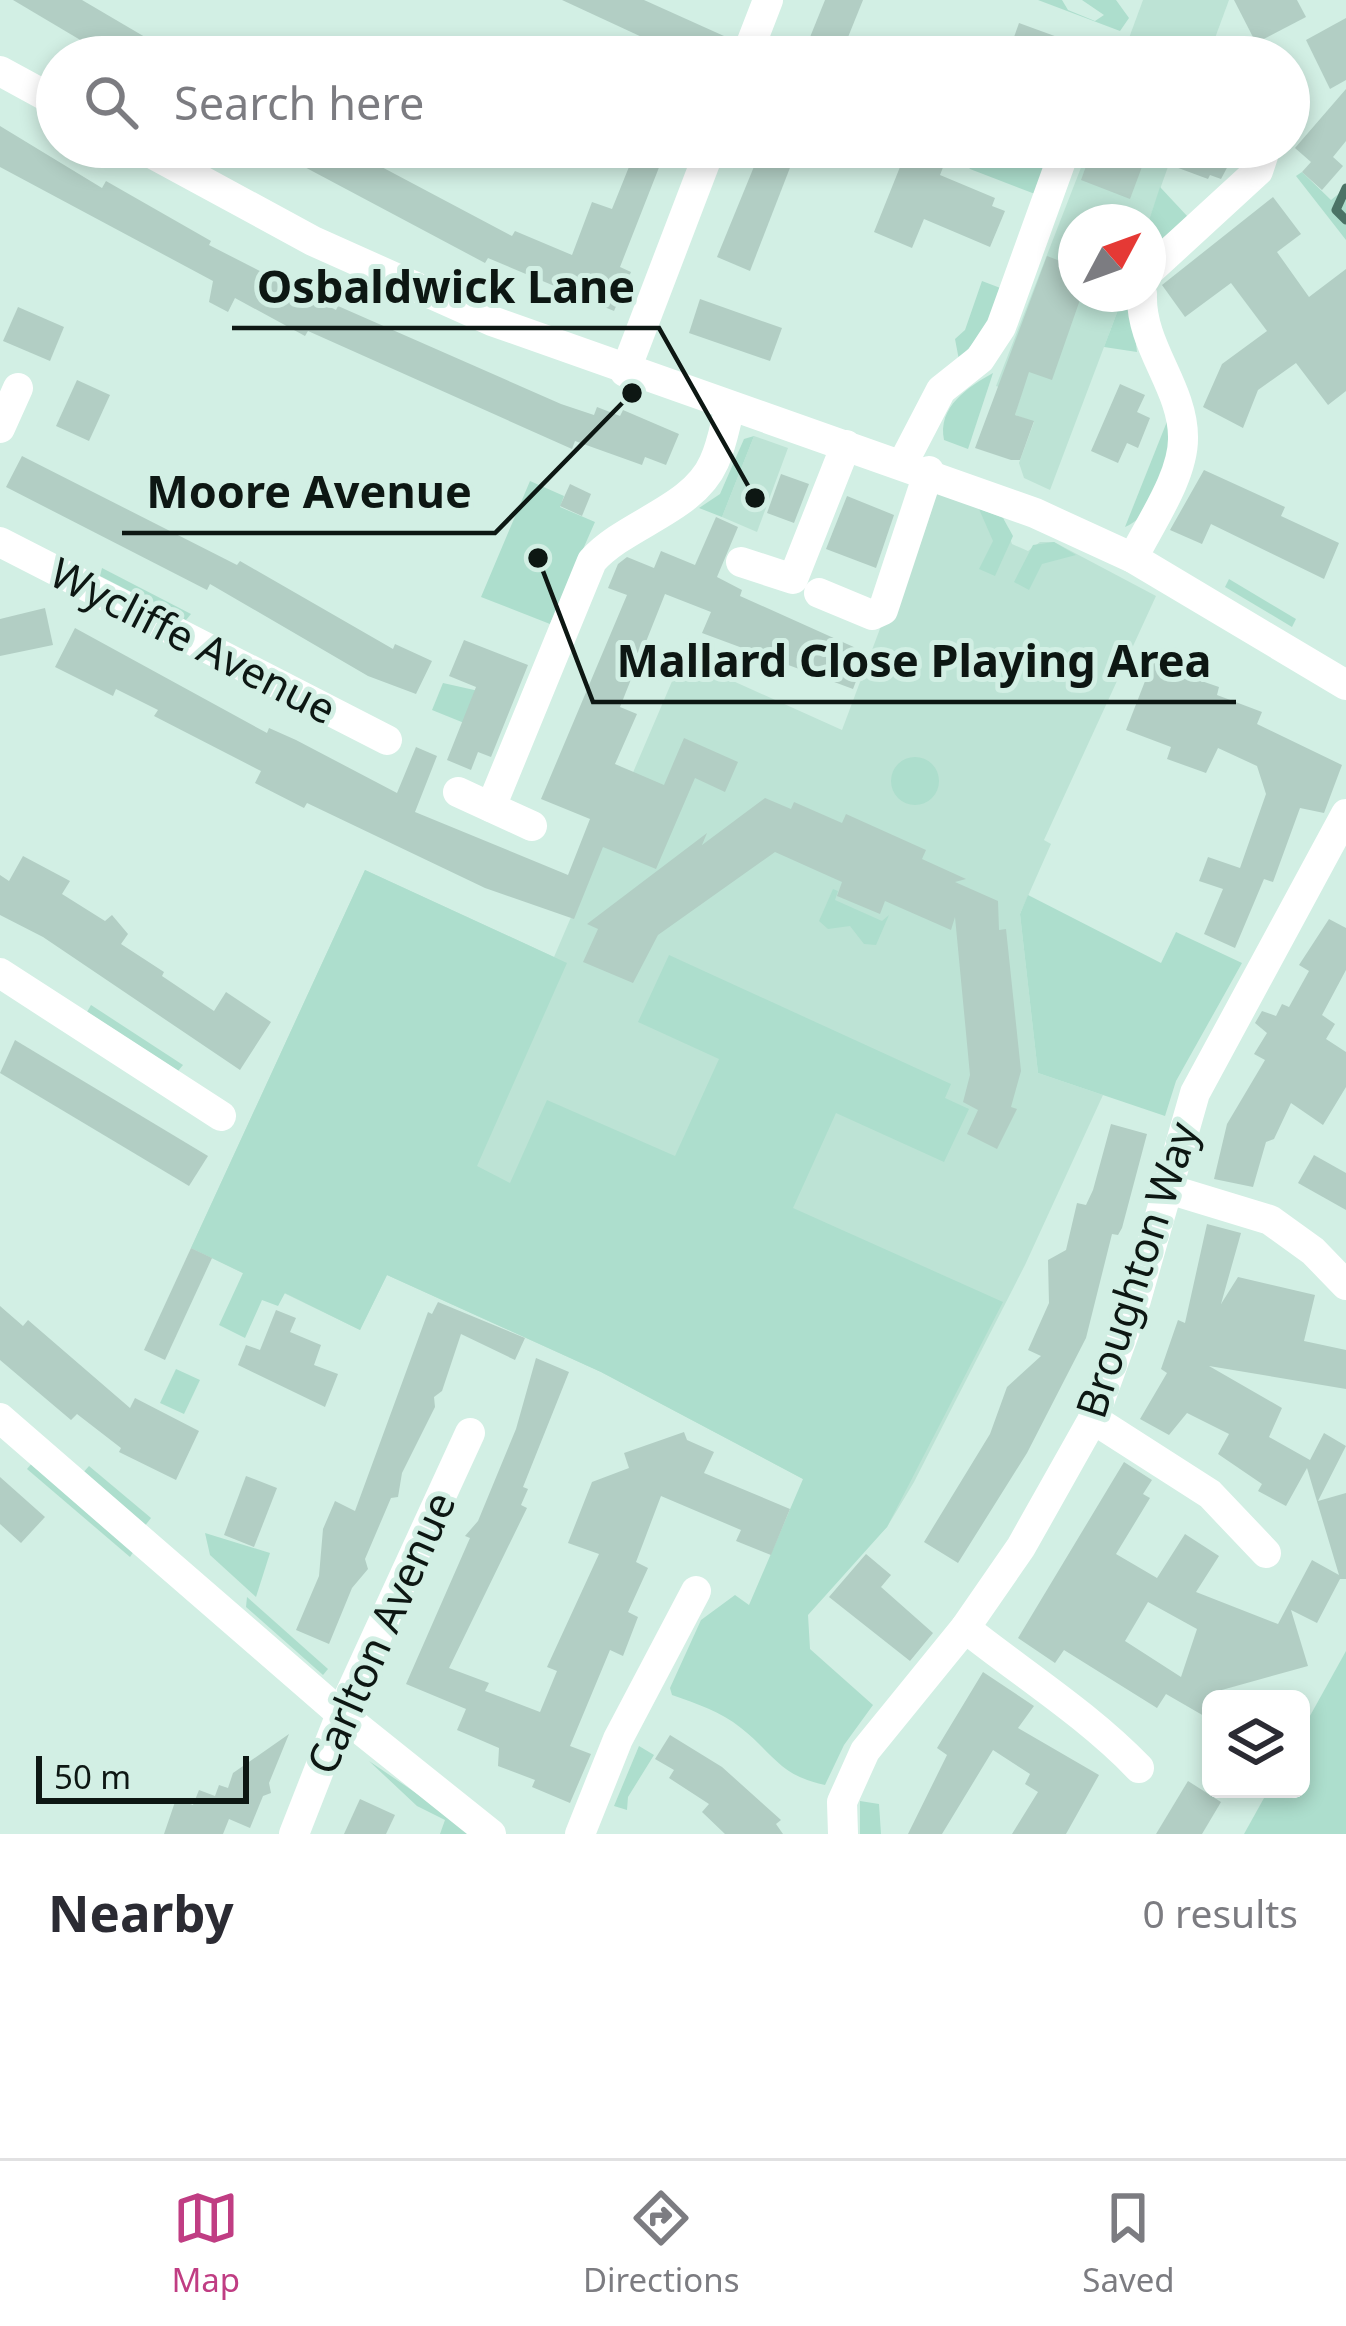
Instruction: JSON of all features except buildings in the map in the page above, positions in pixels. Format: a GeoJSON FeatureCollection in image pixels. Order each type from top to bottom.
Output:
{"type":"FeatureCollection","features":[{"type":"Feature","properties":{"kind":"street"},"geometry":{"type":"LineString","coordinates":[[752,36],[761,2]]}},
{"type":"Feature","properties":{"kind":"street"},"geometry":{"type":"LineString","coordinates":[[0,71],[36,91]]}},
{"type":"Feature","properties":{"kind":"street"},"geometry":{"type":"LineString","coordinates":[[179,168],[313,241],[492,321],[625,372],[916,467],[1132,558],[1346,686]]}},
{"type":"Feature","properties":{"kind":"street"},"geometry":{"type":"LineString","coordinates":[[625,372],[703,168]]}},
{"type":"Feature","properties":{"kind":"street"},"geometry":{"type":"LineString","coordinates":[[819,593],[872,615],[883,610],[916,467],[941,390],[980,359],[1001,327],[1058,168]]}},
{"type":"Feature","properties":{"kind":"street"},"geometry":{"type":"LineString","coordinates":[[1166,255],[1259,168]]}},
{"type":"Feature","properties":{"kind":"street"},"geometry":{"type":"LineString","coordinates":[[1132,558],[1171,478],[1184,436],[1144,327],[1143,312]]}},
{"type":"Feature","properties":{"kind":"street"},"geometry":{"type":"LineString","coordinates":[[0,428],[18,388]]}},
{"type":"Feature","properties":{"kind":"street"},"geometry":{"type":"LineString","coordinates":[[491,807],[592,561],[608,544],[696,489],[714,463],[730,407]]}},
{"type":"Feature","properties":{"kind":"street"},"geometry":{"type":"LineString","coordinates":[[741,562],[793,579],[846,445]]}},
{"type":"Feature","properties":{"kind":"street","name":"Wycliffe Avenue"},"geometry":{"type":"LineString","coordinates":[[0,542],[387,740]]}},
{"type":"Feature","properties":{"kind":"street"},"geometry":{"type":"LineString","coordinates":[[458,792],[532,826]]}},
{"type":"Feature","properties":{"kind":"street","name":"Broughton Way"},"geometry":{"type":"LineString","coordinates":[[843,1834],[842,1802],[865,1751],[964,1628],[1021,1547],[1093,1419],[1136,1300],[1195,1094],[1346,814]]}},
{"type":"Feature","properties":{"kind":"street"},"geometry":{"type":"LineString","coordinates":[[0,974],[221,1116]]}},
{"type":"Feature","properties":{"kind":"street"},"geometry":{"type":"LineString","coordinates":[[1166,1188],[1270,1220],[1302,1242],[1346,1285]]}},
{"type":"Feature","properties":{"kind":"street"},"geometry":{"type":"LineString","coordinates":[[0,1418],[341,1714],[491,1834]]}},
{"type":"Feature","properties":{"kind":"street"},"geometry":{"type":"LineString","coordinates":[[1093,1419],[1210,1494],[1266,1553]]}},
{"type":"Feature","properties":{"kind":"street","name":"Carlton Avenue"},"geometry":{"type":"LineString","coordinates":[[294,1834],[341,1714],[470,1432]]}},
{"type":"Feature","properties":{"kind":"street"},"geometry":{"type":"LineString","coordinates":[[580,1834],[618,1739],[696,1591]]}},
{"type":"Feature","properties":{"kind":"street"},"geometry":{"type":"LineString","coordinates":[[964,1628],[1062,1706],[1103,1730],[1139,1768]]}},
{"type":"Feature","properties":{"kind":"shaded area"},"geometry":{"type":"Polygon","coordinates":[[[1038,0],[1062,0],[1068,10],[1095,21],[1104,15],[1082,0],[1116,0],[1129,18],[1120,31],[1038,0]]]}},
{"type":"Feature","properties":{"kind":"shaded area"},"geometry":{"type":"Polygon","coordinates":[[[1143,0],[1229,0],[1216,36],[1130,36],[1143,0]]]}},
{"type":"Feature","properties":{"kind":"shaded area"},"geometry":{"type":"Polygon","coordinates":[[[969,168],[1043,168],[1035,194],[969,168]]]}},
{"type":"Feature","properties":{"kind":"shaded area"},"geometry":{"type":"Polygon","coordinates":[[[1081,168],[1168,168],[1155,204],[1067,204],[1081,168]]]}},
{"type":"Feature","properties":{"kind":"shaded area"},"geometry":{"type":"Polygon","coordinates":[[[1302,172],[1331,200],[1346,188],[1346,240],[1296,176],[1302,172]]]}},
{"type":"Feature","properties":{"kind":"shaded area"},"geometry":{"type":"Polygon","coordinates":[[[1160,187],[1188,217],[1166,235],[1166,204],[1154,204],[1160,187]]]}},
{"type":"Feature","properties":{"kind":"shaded area"},"geometry":{"type":"Polygon","coordinates":[[[1058,227],[1058,312],[1117,312],[1050,490],[1024,478],[1019,463],[1034,422],[1015,415],[1021,395],[996,386],[1058,227]]]}},
{"type":"Feature","properties":{"kind":"shaded area"},"geometry":{"type":"Polygon","coordinates":[[[982,281],[1003,289],[988,325],[959,360],[955,339],[965,330],[982,281]]]}},
{"type":"Feature","properties":{"kind":"shaded area"},"geometry":{"type":"Polygon","coordinates":[[[1117,312],[1132,312],[1137,352],[1104,347],[1117,312]]]}},
{"type":"Feature","properties":{"kind":"shaded area"},"geometry":{"type":"Polygon","coordinates":[[[993,373],[968,449],[944,440],[950,408],[993,373]]]}},
{"type":"Feature","properties":{"kind":"shaded area"},"geometry":{"type":"Polygon","coordinates":[[[1168,419],[1169,447],[1162,480],[1147,509],[1125,527],[1168,419]]]}},
{"type":"Feature","properties":{"kind":"shaded area"},"geometry":{"type":"Polygon","coordinates":[[[754,436],[788,448],[757,532],[722,517],[754,436]]]}},
{"type":"Feature","properties":{"kind":"shaded area"},"geometry":{"type":"Polygon","coordinates":[[[754,436],[722,517],[699,508],[720,494],[744,439],[754,436]]]}},
{"type":"Feature","properties":{"kind":"shaded area"},"geometry":{"type":"Polygon","coordinates":[[[530,481],[564,496],[560,507],[595,522],[550,624],[481,597],[530,481]]]}},
{"type":"Feature","properties":{"kind":"shaded area"},"geometry":{"type":"Polygon","coordinates":[[[932,490],[1003,518],[1012,544],[1028,551],[1040,542],[1054,542],[1156,596],[1044,840],[1051,844],[1020,914],[1038,1073],[1103,1095],[1025,1265],[914,1482],[887,1527],[865,1548],[803,1479],[601,1372],[387,1275],[360,1330],[191,1248],[365,870],[554,957],[682,658],[842,730],[932,490]]]}},
{"type":"Feature","properties":{"kind":"shaded area"},"geometry":{"type":"Polygon","coordinates":[[[979,509],[1003,518],[1013,536],[995,576],[979,569],[993,541],[979,509]]]}},
{"type":"Feature","properties":{"kind":"shaded area"},"geometry":{"type":"Polygon","coordinates":[[[1054,542],[1076,555],[1042,564],[1029,590],[1014,582],[1033,545],[1054,542]]]}},
{"type":"Feature","properties":{"kind":"shaded area"},"geometry":{"type":"Polygon","coordinates":[[[102,568],[191,614],[186,620],[100,576],[102,568]]]}},
{"type":"Feature","properties":{"kind":"shaded area"},"geometry":{"type":"Polygon","coordinates":[[[1229,579],[1296,619],[1292,627],[1225,587],[1229,579]]]}},
{"type":"Feature","properties":{"kind":"shaded area"},"geometry":{"type":"Polygon","coordinates":[[[443,683],[492,694],[479,729],[432,710],[443,683]]]}},
{"type":"Feature","properties":{"kind":"shaded area"},"geometry":{"type":"Polygon","coordinates":[[[915,757],[932,764],[939,781],[932,798],[915,805],[898,798],[891,781],[898,764],[915,757]]]}},
{"type":"Feature","properties":{"kind":"shaded area"},"geometry":{"type":"Polygon","coordinates":[[[365,870],[567,963],[477,1166],[510,1183],[547,1100],[675,1156],[719,1059],[638,1022],[669,955],[951,1084],[945,1098],[969,1109],[944,1162],[836,1113],[793,1208],[1003,1302],[887,1527],[808,1615],[810,1649],[873,1705],[844,1745],[825,1785],[787,1770],[733,1722],[672,1695],[670,1688],[701,1620],[735,1595],[749,1605],[803,1479],[601,1372],[387,1275],[360,1330],[285,1293],[278,1306],[262,1300],[245,1338],[219,1325],[243,1273],[191,1248],[365,870]]]}},
{"type":"Feature","properties":{"kind":"shaded area"},"geometry":{"type":"Polygon","coordinates":[[[833,889],[838,891],[835,900],[882,921],[889,915],[876,945],[864,944],[850,926],[828,929],[819,921],[833,889]]]}},
{"type":"Feature","properties":{"kind":"shaded area"},"geometry":{"type":"Polygon","coordinates":[[[1028,895],[1161,963],[1176,932],[1242,963],[1176,1081],[1165,1116],[1038,1073],[1020,914],[1028,895]]]}},
{"type":"Feature","properties":{"kind":"shaded area"},"geometry":{"type":"Polygon","coordinates":[[[91,1005],[183,1065],[178,1071],[87,1012],[91,1005]]]}},
{"type":"Feature","properties":{"kind":"shaded area"},"geometry":{"type":"Polygon","coordinates":[[[176,1369],[200,1380],[184,1414],[160,1403],[176,1369]]]}},
{"type":"Feature","properties":{"kind":"shaded area"},"geometry":{"type":"Polygon","coordinates":[[[33,1462],[134,1551],[130,1557],[27,1469],[33,1462]]]}},
{"type":"Feature","properties":{"kind":"shaded area"},"geometry":{"type":"Polygon","coordinates":[[[89,1466],[151,1518],[144,1527],[82,1474],[89,1466]]]}},
{"type":"Feature","properties":{"kind":"shaded area"},"geometry":{"type":"Polygon","coordinates":[[[205,1533],[270,1553],[256,1597],[210,1555],[205,1533]]]}},
{"type":"Feature","properties":{"kind":"shaded area"},"geometry":{"type":"Polygon","coordinates":[[[247,1597],[328,1669],[323,1675],[246,1607],[247,1597]]]}},
{"type":"Feature","properties":{"kind":"shaded area"},"geometry":{"type":"Polygon","coordinates":[[[1346,1651],[1346,1834],[1244,1834],[1264,1798],[1310,1798],[1310,1716],[1346,1651]]]}},
{"type":"Feature","properties":{"kind":"shaded area"},"geometry":{"type":"Polygon","coordinates":[[[639,1746],[654,1755],[628,1797],[627,1810],[614,1806],[639,1746]]]}},
{"type":"Feature","properties":{"kind":"shaded area"},"geometry":{"type":"Polygon","coordinates":[[[369,1761],[476,1834],[440,1834],[445,1820],[417,1806],[369,1761]]]}},
{"type":"Feature","properties":{"kind":"shaded area"},"geometry":{"type":"Polygon","coordinates":[[[860,1801],[879,1804],[881,1834],[860,1834],[860,1801]]]}},
{"type":"Feature","properties":{"kind":"waterway"},"geometry":{"type":"LineString","coordinates":[[1346,188],[1336,210],[1346,220]]}},
{"type":"Feature","properties":{"kind":"place","name":"Moore Avenue"},"geometry":{"type":"Point","coordinates":[632,393]}},
{"type":"Feature","properties":{"kind":"place","name":"Osbaldwick Lane"},"geometry":{"type":"Point","coordinates":[755,498]}},
{"type":"Feature","properties":{"kind":"place","name":"Mallard Close Playing Area"},"geometry":{"type":"Point","coordinates":[538,558]}}]}
